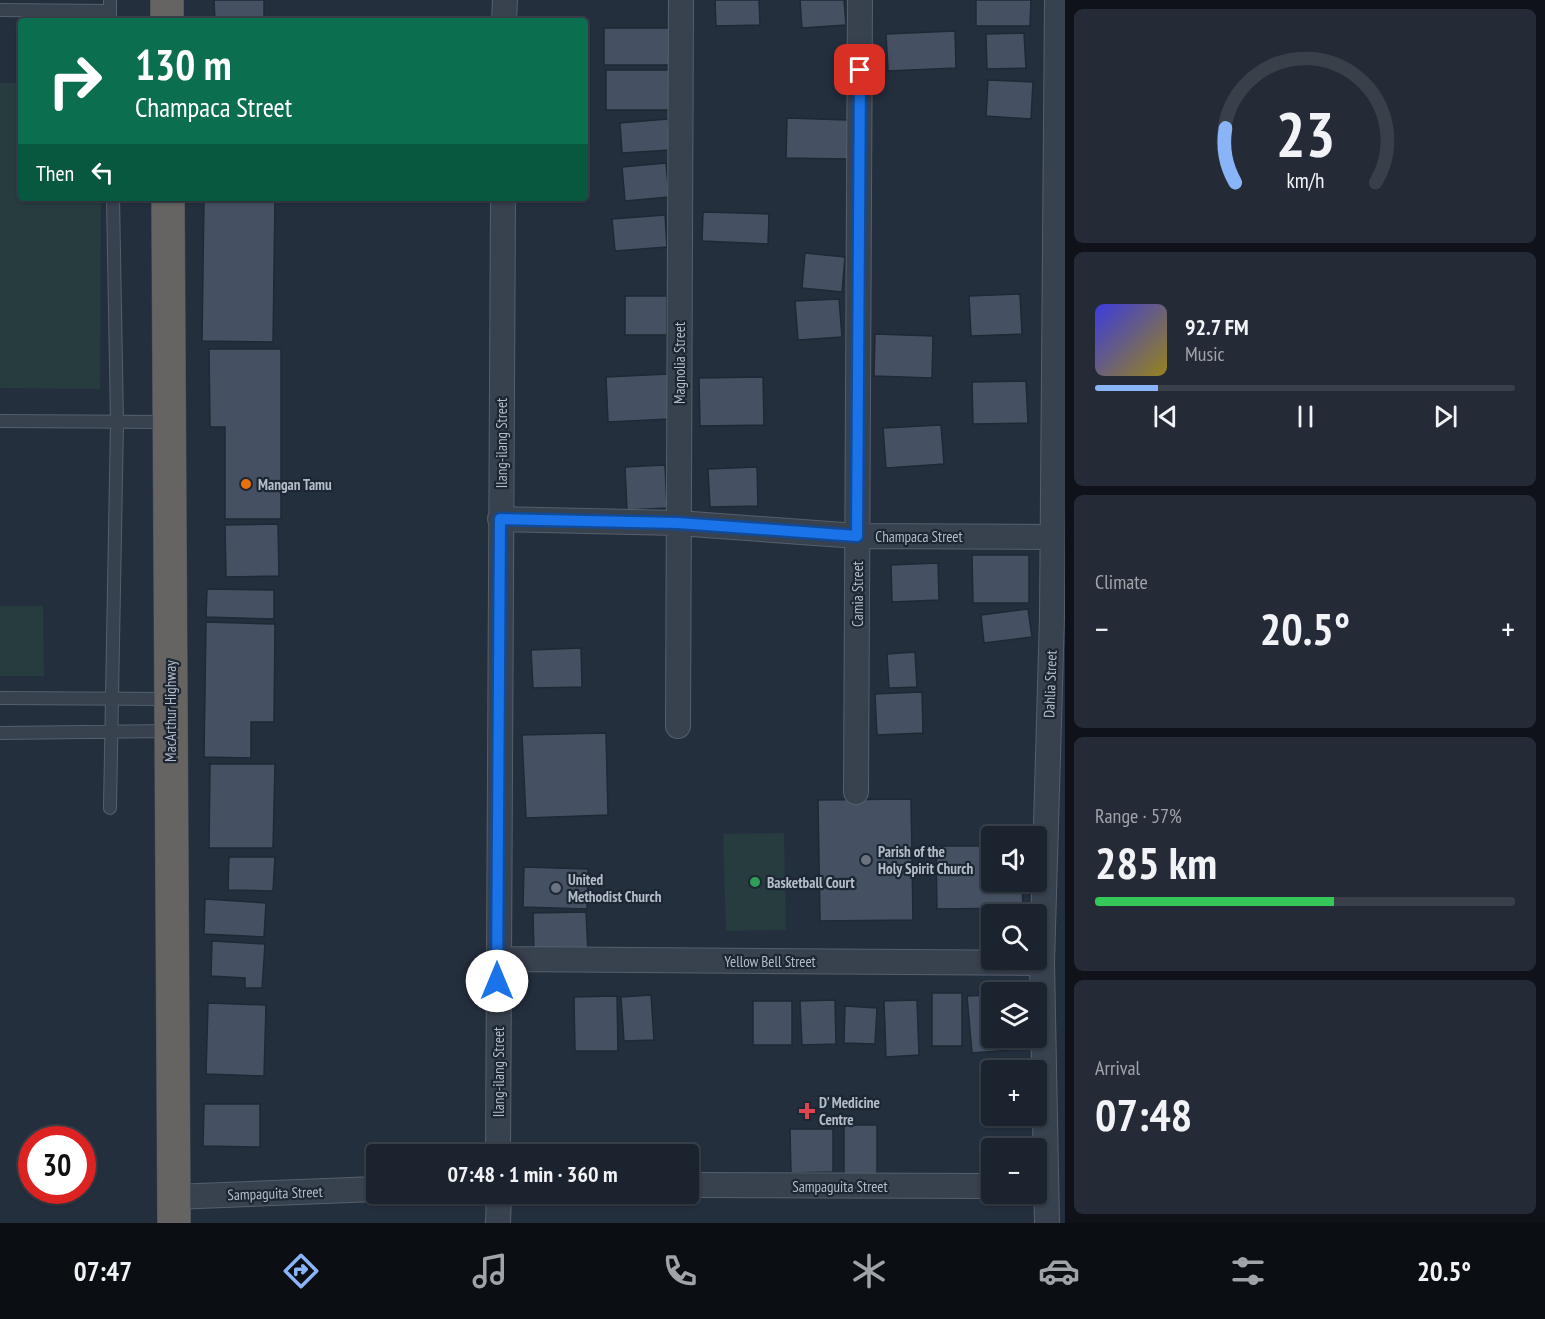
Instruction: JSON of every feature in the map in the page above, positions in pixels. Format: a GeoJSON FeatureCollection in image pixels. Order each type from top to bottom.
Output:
{"type":"FeatureCollection","features":[{"type":"Feature","properties":{"kind":"highway"},"geometry":{"type":"LineString","coordinates":[[167,0],[167,18]]}},
{"type":"Feature","properties":{"kind":"highway","name":"MacArthur Highway"},"geometry":{"type":"LineString","coordinates":[[168,201],[174,1210]]}},
{"type":"Feature","properties":{"kind":"street"},"geometry":{"type":"LineString","coordinates":[[504,18],[505,0]]}},
{"type":"Feature","properties":{"kind":"street","name":"Magnolia Street"},"geometry":{"type":"LineString","coordinates":[[678,726],[681,0]]}},
{"type":"Feature","properties":{"kind":"street","name":"Camia Street"},"geometry":{"type":"LineString","coordinates":[[856,792],[860,0]]}},
{"type":"Feature","properties":{"kind":"street","name":"Dahlia Street"},"geometry":{"type":"LineString","coordinates":[[1045,904],[1058,616],[1051,537],[1057,0]]}},
{"type":"Feature","properties":{"kind":"street","name":"Ilang-ilang Street"},"geometry":{"type":"LineString","coordinates":[[498,1144],[497,959],[503,201]]}},
{"type":"Feature","properties":{"kind":"street","name":"Champaca Street"},"geometry":{"type":"LineString","coordinates":[[500,519],[678,523],[857,536],[1051,537]]}},
{"type":"Feature","properties":{"kind":"street","name":"Yellow Bell Street"},"geometry":{"type":"LineString","coordinates":[[497,959],[981,963]]}},
{"type":"Feature","properties":{"kind":"street","name":"Dahlia Street"},"geometry":{"type":"LineString","coordinates":[[1042,970],[1049,1186],[1047,1223]]}},
{"type":"Feature","properties":{"kind":"street","name":"Sampaguita Street"},"geometry":{"type":"LineString","coordinates":[[699,1185],[981,1186]]}},
{"type":"Feature","properties":{"kind":"street","name":"Sampaguita Street"},"geometry":{"type":"LineString","coordinates":[[174,1210],[366,1190]]}},
{"type":"Feature","properties":{"kind":"street"},"geometry":{"type":"LineString","coordinates":[[498,1204],[498,1223]]}},
{"type":"Feature","properties":{"kind":"lane"},"geometry":{"type":"LineString","coordinates":[[0,10],[110,11]]}},
{"type":"Feature","properties":{"kind":"lane"},"geometry":{"type":"LineString","coordinates":[[110,808],[117,422],[113,201]]}},
{"type":"Feature","properties":{"kind":"lane"},"geometry":{"type":"LineString","coordinates":[[0,421],[169,422]]}},
{"type":"Feature","properties":{"kind":"lane"},"geometry":{"type":"LineString","coordinates":[[0,698],[170,699]]}},
{"type":"Feature","properties":{"kind":"lane"},"geometry":{"type":"LineString","coordinates":[[0,733],[170,731]]}},
{"type":"Feature","properties":{"kind":"green space"},"geometry":{"type":"Polygon","coordinates":[[[0,83],[18,83],[18,201],[101,201],[100,389],[0,388],[0,83]]]}},
{"type":"Feature","properties":{"kind":"green space"},"geometry":{"type":"Polygon","coordinates":[[[0,606],[43,606],[44,676],[0,676],[0,606]]]}},
{"type":"Feature","properties":{"kind":"green space","name":"Basketball Court"},"geometry":{"type":"Polygon","coordinates":[[[784,833],[786,930],[726,931],[723,834],[784,833]]]}},
{"type":"Feature","properties":{"kind":"building"},"geometry":{"type":"Polygon","coordinates":[[[214,0],[264,0],[264,18],[215,18],[214,0]]]}},
{"type":"Feature","properties":{"kind":"building"},"geometry":{"type":"Polygon","coordinates":[[[715,0],[759,0],[760,25],[716,26],[715,0]]]}},
{"type":"Feature","properties":{"kind":"building"},"geometry":{"type":"Polygon","coordinates":[[[800,0],[844,0],[846,25],[802,28],[800,0]]]}},
{"type":"Feature","properties":{"kind":"building"},"geometry":{"type":"Polygon","coordinates":[[[976,0],[1031,0],[1030,26],[976,26],[976,0]]]}},
{"type":"Feature","properties":{"kind":"building"},"geometry":{"type":"Polygon","coordinates":[[[604,28],[674,28],[674,65],[604,65],[604,28]]]}},
{"type":"Feature","properties":{"kind":"building"},"geometry":{"type":"Polygon","coordinates":[[[955,31],[956,68],[888,71],[886,34],[955,31]]]}},
{"type":"Feature","properties":{"kind":"building"},"geometry":{"type":"Polygon","coordinates":[[[1024,33],[1026,68],[987,69],[986,34],[1024,33]]]}},
{"type":"Feature","properties":{"kind":"building"},"geometry":{"type":"Polygon","coordinates":[[[606,70],[674,70],[674,110],[606,110],[606,70]]]}},
{"type":"Feature","properties":{"kind":"building"},"geometry":{"type":"Polygon","coordinates":[[[988,80],[1033,82],[1031,119],[986,116],[988,80]]]}},
{"type":"Feature","properties":{"kind":"building"},"geometry":{"type":"Polygon","coordinates":[[[787,118],[848,120],[848,159],[786,158],[787,118]]]}},
{"type":"Feature","properties":{"kind":"building"},"geometry":{"type":"Polygon","coordinates":[[[668,119],[670,150],[622,153],[620,123],[668,119]]]}},
{"type":"Feature","properties":{"kind":"building"},"geometry":{"type":"Polygon","coordinates":[[[666,163],[669,197],[625,201],[622,167],[666,163]]]}},
{"type":"Feature","properties":{"kind":"building"},"geometry":{"type":"Polygon","coordinates":[[[204,201],[275,201],[273,342],[202,341],[204,201]]]}},
{"type":"Feature","properties":{"kind":"building"},"geometry":{"type":"Polygon","coordinates":[[[703,212],[769,214],[768,244],[702,241],[703,212]]]}},
{"type":"Feature","properties":{"kind":"building"},"geometry":{"type":"Polygon","coordinates":[[[665,215],[667,247],[615,251],[612,219],[665,215]]]}},
{"type":"Feature","properties":{"kind":"building"},"geometry":{"type":"Polygon","coordinates":[[[805,253],[845,257],[842,292],[802,288],[805,253]]]}},
{"type":"Feature","properties":{"kind":"building"},"geometry":{"type":"Polygon","coordinates":[[[1020,294],[1022,334],[971,336],[969,296],[1020,294]]]}},
{"type":"Feature","properties":{"kind":"building"},"geometry":{"type":"Polygon","coordinates":[[[625,296],[667,296],[667,335],[625,335],[625,296]]]}},
{"type":"Feature","properties":{"kind":"building"},"geometry":{"type":"Polygon","coordinates":[[[839,299],[842,337],[798,340],[795,301],[839,299]]]}},
{"type":"Feature","properties":{"kind":"building"},"geometry":{"type":"Polygon","coordinates":[[[875,334],[933,336],[932,378],[874,376],[875,334]]]}},
{"type":"Feature","properties":{"kind":"building"},"geometry":{"type":"Polygon","coordinates":[[[209,349],[281,349],[281,519],[225,519],[225,427],[210,427],[209,349]]]}},
{"type":"Feature","properties":{"kind":"building"},"geometry":{"type":"Polygon","coordinates":[[[668,374],[670,419],[608,422],[606,377],[668,374]]]}},
{"type":"Feature","properties":{"kind":"building"},"geometry":{"type":"Polygon","coordinates":[[[763,377],[764,425],[700,426],[699,378],[763,377]]]}},
{"type":"Feature","properties":{"kind":"building"},"geometry":{"type":"Polygon","coordinates":[[[1026,381],[1028,423],[973,424],[972,382],[1026,381]]]}},
{"type":"Feature","properties":{"kind":"building"},"geometry":{"type":"Polygon","coordinates":[[[941,425],[944,464],[886,468],[883,428],[941,425]]]}},
{"type":"Feature","properties":{"kind":"building"},"geometry":{"type":"Polygon","coordinates":[[[665,465],[667,508],[627,510],[625,467],[665,465]]]}},
{"type":"Feature","properties":{"kind":"building"},"geometry":{"type":"Polygon","coordinates":[[[757,467],[758,506],[710,507],[708,469],[757,467]]]}},
{"type":"Feature","properties":{"kind":"building"},"geometry":{"type":"Polygon","coordinates":[[[278,524],[279,576],[226,577],[225,525],[278,524]]]}},
{"type":"Feature","properties":{"kind":"building"},"geometry":{"type":"Polygon","coordinates":[[[972,555],[1029,555],[1029,603],[973,603],[972,555]]]}},
{"type":"Feature","properties":{"kind":"building"},"geometry":{"type":"Polygon","coordinates":[[[938,563],[939,600],[892,602],[891,565],[938,563]]]}},
{"type":"Feature","properties":{"kind":"building"},"geometry":{"type":"Polygon","coordinates":[[[207,589],[274,590],[274,619],[206,617],[207,589]]]}},
{"type":"Feature","properties":{"kind":"building"},"geometry":{"type":"Polygon","coordinates":[[[1028,609],[1032,637],[984,643],[981,615],[1028,609]]]}},
{"type":"Feature","properties":{"kind":"building"},"geometry":{"type":"Polygon","coordinates":[[[206,622],[275,624],[274,722],[251,722],[251,758],[204,757],[206,622]]]}},
{"type":"Feature","properties":{"kind":"building"},"geometry":{"type":"Polygon","coordinates":[[[581,648],[582,687],[533,688],[531,650],[581,648]]]}},
{"type":"Feature","properties":{"kind":"building"},"geometry":{"type":"Polygon","coordinates":[[[915,652],[917,687],[889,688],[887,654],[915,652]]]}},
{"type":"Feature","properties":{"kind":"building"},"geometry":{"type":"Polygon","coordinates":[[[922,692],[923,733],[877,735],[875,694],[922,692]]]}},
{"type":"Feature","properties":{"kind":"building"},"geometry":{"type":"Polygon","coordinates":[[[606,733],[608,815],[526,818],[522,735],[606,733]]]}},
{"type":"Feature","properties":{"kind":"building"},"geometry":{"type":"Polygon","coordinates":[[[210,764],[275,764],[273,848],[209,848],[210,764]]]}},
{"type":"Feature","properties":{"kind":"building","name":"Parish of the Holy Spirit Church"},"geometry":{"type":"Polygon","coordinates":[[[911,799],[913,920],[820,921],[818,800],[911,799]]]}},
{"type":"Feature","properties":{"kind":"building"},"geometry":{"type":"Polygon","coordinates":[[[936,846],[981,846],[981,892],[1022,892],[1023,904],[981,904],[981,908],[937,909],[936,846]]]}},
{"type":"Feature","properties":{"kind":"building"},"geometry":{"type":"Polygon","coordinates":[[[229,857],[275,857],[273,891],[228,890],[229,857]]]}},
{"type":"Feature","properties":{"kind":"building","name":"United Methodist Church"},"geometry":{"type":"Polygon","coordinates":[[[524,867],[588,869],[587,909],[523,907],[524,867]]]}},
{"type":"Feature","properties":{"kind":"building"},"geometry":{"type":"Polygon","coordinates":[[[205,899],[266,903],[264,937],[204,934],[205,899]]]}},
{"type":"Feature","properties":{"kind":"building"},"geometry":{"type":"Polygon","coordinates":[[[586,912],[588,953],[534,954],[533,913],[586,912]]]}},
{"type":"Feature","properties":{"kind":"building"},"geometry":{"type":"Polygon","coordinates":[[[212,941],[265,944],[262,988],[245,988],[245,978],[211,976],[212,941]]]}},
{"type":"Feature","properties":{"kind":"building"},"geometry":{"type":"Polygon","coordinates":[[[932,993],[962,993],[962,1046],[932,1046],[932,993]]]}},
{"type":"Feature","properties":{"kind":"building"},"geometry":{"type":"Polygon","coordinates":[[[651,995],[654,1040],[624,1041],[621,997],[651,995]]]}},
{"type":"Feature","properties":{"kind":"building"},"geometry":{"type":"Polygon","coordinates":[[[981,995],[981,1048],[1025,1049],[972,1053],[967,996],[981,995]]]}},
{"type":"Feature","properties":{"kind":"building"},"geometry":{"type":"Polygon","coordinates":[[[617,996],[618,1051],[575,1051],[574,997],[617,996]]]}},
{"type":"Feature","properties":{"kind":"building"},"geometry":{"type":"Polygon","coordinates":[[[835,1000],[836,1044],[802,1045],[800,1001],[835,1000]]]}},
{"type":"Feature","properties":{"kind":"building"},"geometry":{"type":"Polygon","coordinates":[[[917,1000],[919,1055],[886,1057],[884,1001],[917,1000]]]}},
{"type":"Feature","properties":{"kind":"building"},"geometry":{"type":"Polygon","coordinates":[[[753,1001],[792,1001],[792,1045],[753,1045],[753,1001]]]}},
{"type":"Feature","properties":{"kind":"building"},"geometry":{"type":"Polygon","coordinates":[[[208,1003],[266,1005],[264,1076],[206,1074],[208,1003]]]}},
{"type":"Feature","properties":{"kind":"building"},"geometry":{"type":"Polygon","coordinates":[[[845,1006],[877,1008],[875,1044],[844,1043],[845,1006]]]}},
{"type":"Feature","properties":{"kind":"building"},"geometry":{"type":"Polygon","coordinates":[[[204,1104],[260,1104],[260,1147],[203,1146],[204,1104]]]}},
{"type":"Feature","properties":{"kind":"building"},"geometry":{"type":"Polygon","coordinates":[[[844,1125],[877,1125],[877,1176],[844,1176],[844,1125]]]}},
{"type":"Feature","properties":{"kind":"building"},"geometry":{"type":"Polygon","coordinates":[[[790,1129],[833,1129],[833,1172],[791,1173],[790,1129]]]}},
{"type":"Feature","properties":{"kind":"place","name":"Mangan Tamu"},"geometry":{"type":"Point","coordinates":[246,484]}},
{"type":"Feature","properties":{"kind":"place","name":"Parish of the Holy Spirit Church"},"geometry":{"type":"Point","coordinates":[866,860]}},
{"type":"Feature","properties":{"kind":"place","name":"Basketball Court"},"geometry":{"type":"Point","coordinates":[755,882]}},
{"type":"Feature","properties":{"kind":"place","name":"United Methodist Church"},"geometry":{"type":"Point","coordinates":[556,888]}},
{"type":"Feature","properties":{"kind":"place","name":"D' Medicine Centre"},"geometry":{"type":"Point","coordinates":[807,1111]}},
{"type":"Feature","properties":{"kind":"route"},"geometry":{"type":"LineString","coordinates":[[497,981],[500,519],[678,523],[857,536],[860,70]]}}]}
